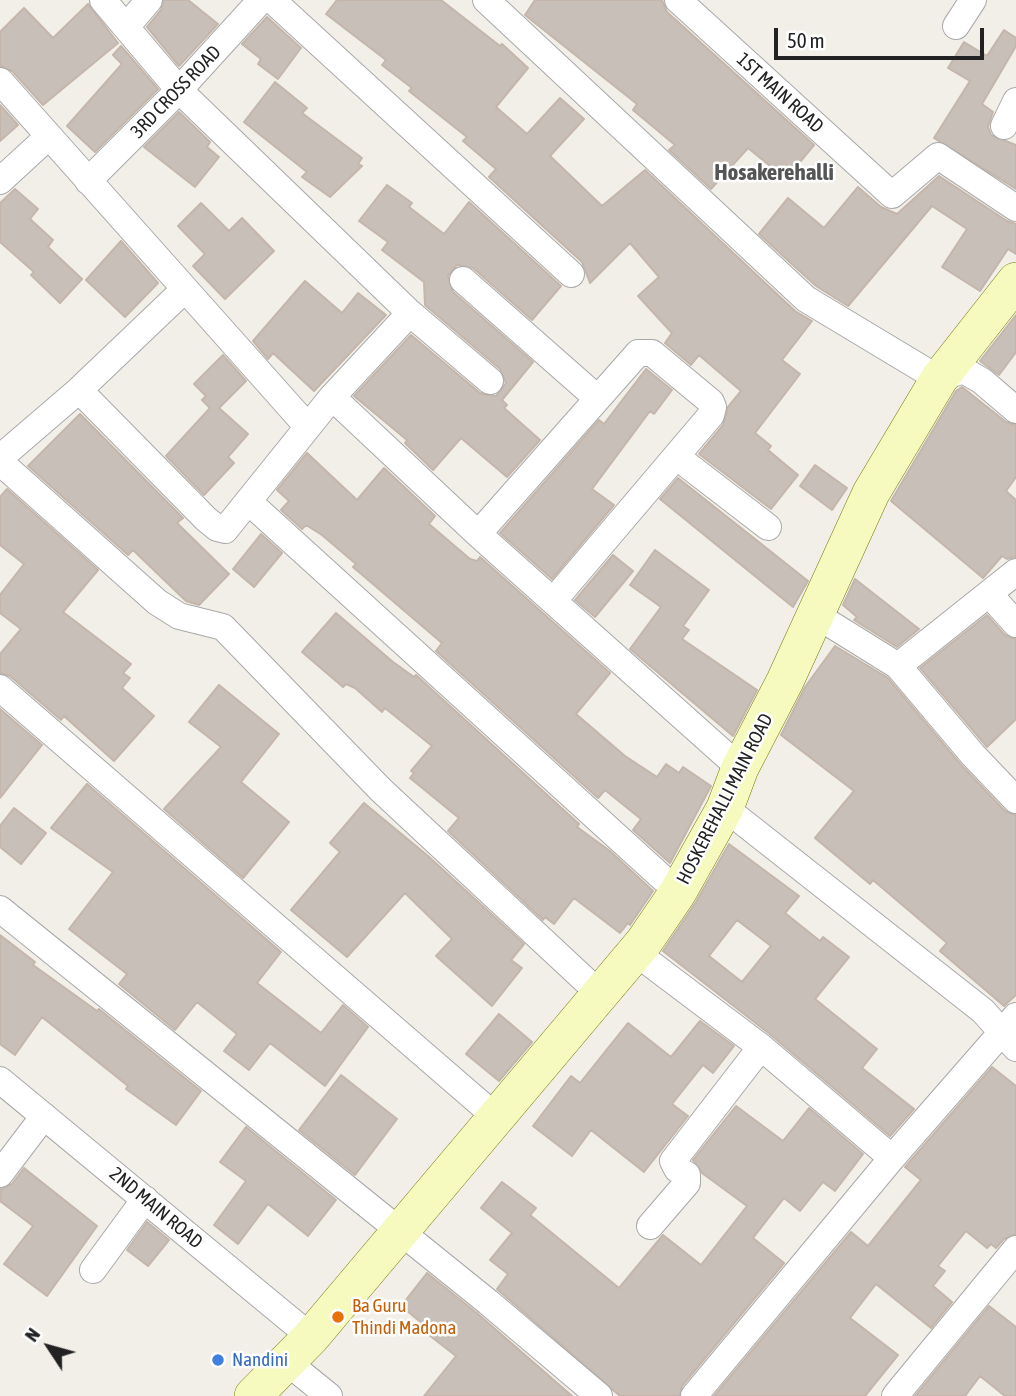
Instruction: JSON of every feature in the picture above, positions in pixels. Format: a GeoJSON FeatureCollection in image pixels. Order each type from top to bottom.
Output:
{"type":"FeatureCollection","features":[{"type":"Feature","properties":{"kind":"street"},"geometry":{"type":"LineString","coordinates":[[103,0],[179,90],[410,313],[490,381]]}},
{"type":"Feature","properties":{"kind":"street"},"geometry":{"type":"LineString","coordinates":[[127,26],[149,0]]}},
{"type":"Feature","properties":{"kind":"street","name":"3RD CROSS ROAD"},"geometry":{"type":"LineString","coordinates":[[88,181],[179,90],[261,0]]}},
{"type":"Feature","properties":{"kind":"street"},"geometry":{"type":"LineString","coordinates":[[272,0],[571,274]]}},
{"type":"Feature","properties":{"kind":"street"},"geometry":{"type":"LineString","coordinates":[[485,0],[806,299],[939,379],[962,370],[982,381],[1016,410]]}},
{"type":"Feature","properties":{"kind":"street","name":"1ST MAIN ROAD"},"geometry":{"type":"LineString","coordinates":[[678,0],[892,195],[938,156],[1016,208]]}},
{"type":"Feature","properties":{"kind":"street"},"geometry":{"type":"LineString","coordinates":[[956,26],[973,0]]}},
{"type":"Feature","properties":{"kind":"street"},"geometry":{"type":"LineString","coordinates":[[0,81],[309,427]]}},
{"type":"Feature","properties":{"kind":"street"},"geometry":{"type":"LineString","coordinates":[[1004,126],[1016,101]]}},
{"type":"Feature","properties":{"kind":"street"},"geometry":{"type":"LineString","coordinates":[[0,181],[49,136]]}},
{"type":"Feature","properties":{"kind":"street"},"geometry":{"type":"LineString","coordinates":[[463,280],[597,398]]}},
{"type":"Feature","properties":{"kind":"street","name":"HOSKEREHALLI MAIN ROAD"},"geometry":{"type":"LineString","coordinates":[[253,1396],[299,1349],[600,995],[678,892],[724,808],[740,768],[817,615],[871,493],[939,379],[1015,284]]}},
{"type":"Feature","properties":{"kind":"street"},"geometry":{"type":"LineString","coordinates":[[184,290],[79,390],[0,460],[157,602],[179,616],[223,627],[381,790],[600,995]]}},
{"type":"Feature","properties":{"kind":"street"},"geometry":{"type":"LineString","coordinates":[[79,390],[217,528],[225,530],[332,397],[410,313]]}},
{"type":"Feature","properties":{"kind":"street"},"geometry":{"type":"LineString","coordinates":[[478,534],[632,357],[643,351],[652,353],[713,407],[711,415],[554,600]]}},
{"type":"Feature","properties":{"kind":"street"},"geometry":{"type":"LineString","coordinates":[[332,397],[478,534],[740,768]]}},
{"type":"Feature","properties":{"kind":"street"},"geometry":{"type":"LineString","coordinates":[[677,457],[768,527]]}},
{"type":"Feature","properties":{"kind":"street"},"geometry":{"type":"LineString","coordinates":[[249,502],[678,892]]}},
{"type":"Feature","properties":{"kind":"street"},"geometry":{"type":"LineString","coordinates":[[898,666],[1016,572]]}},
{"type":"Feature","properties":{"kind":"street"},"geometry":{"type":"LineString","coordinates":[[990,594],[1016,624]]}},
{"type":"Feature","properties":{"kind":"street"},"geometry":{"type":"LineString","coordinates":[[817,615],[898,666],[972,755],[1016,800]]}},
{"type":"Feature","properties":{"kind":"street"},"geometry":{"type":"LineString","coordinates":[[0,688],[496,1117]]}},
{"type":"Feature","properties":{"kind":"street"},"geometry":{"type":"LineString","coordinates":[[694,1396],[892,1158],[1011,1032],[724,808]]}},
{"type":"Feature","properties":{"kind":"street"},"geometry":{"type":"LineString","coordinates":[[0,909],[599,1396]]}},
{"type":"Feature","properties":{"kind":"street"},"geometry":{"type":"LineString","coordinates":[[635,952],[761,1047],[892,1158]]}},
{"type":"Feature","properties":{"kind":"street"},"geometry":{"type":"LineString","coordinates":[[650,1226],[687,1183],[687,1175],[677,1169],[673,1161],[761,1047]]}},
{"type":"Feature","properties":{"kind":"street","name":"2ND MAIN ROAD"},"geometry":{"type":"LineString","coordinates":[[0,1080],[145,1199],[299,1349],[329,1396]]}},
{"type":"Feature","properties":{"kind":"street"},"geometry":{"type":"LineString","coordinates":[[0,1174],[44,1116]]}},
{"type":"Feature","properties":{"kind":"street"},"geometry":{"type":"LineString","coordinates":[[93,1270],[145,1199]]}},
{"type":"Feature","properties":{"kind":"street"},"geometry":{"type":"LineString","coordinates":[[895,1396],[1016,1249]]}},
{"type":"Feature","properties":{"kind":"building"},"geometry":{"type":"Polygon","coordinates":[[[164,0],[188,0],[218,24],[179,66],[147,27],[161,10],[164,0]]]}},
{"type":"Feature","properties":{"kind":"building"},"geometry":{"type":"Polygon","coordinates":[[[337,0],[441,0],[500,46],[502,44],[528,68],[496,107],[527,134],[560,98],[584,119],[550,156],[602,206],[645,170],[795,311],[812,321],[782,360],[800,374],[755,433],[771,446],[768,450],[798,475],[771,509],[699,454],[723,425],[728,407],[741,391],[699,355],[691,365],[665,343],[672,333],[638,296],[659,277],[630,243],[590,283],[582,262],[489,177],[496,169],[463,141],[467,137],[409,91],[412,88],[382,65],[386,60],[326,14],[337,0]]]}},
{"type":"Feature","properties":{"kind":"building"},"geometry":{"type":"Polygon","coordinates":[[[535,0],[662,0],[667,12],[814,145],[786,179],[748,148],[711,189],[669,150],[675,145],[633,110],[637,104],[525,15],[535,0]]]}},
{"type":"Feature","properties":{"kind":"building"},"geometry":{"type":"Polygon","coordinates":[[[88,4],[118,43],[43,105],[12,71],[0,66],[0,32],[24,8],[53,38],[88,4]]]}},
{"type":"Feature","properties":{"kind":"building"},"geometry":{"type":"Polygon","coordinates":[[[267,17],[301,48],[278,79],[258,64],[261,59],[242,44],[267,17]]]}},
{"type":"Feature","properties":{"kind":"building"},"geometry":{"type":"Polygon","coordinates":[[[1004,30],[1016,38],[1016,46],[982,104],[993,112],[988,127],[991,135],[1016,145],[1016,189],[934,138],[970,81],[948,68],[964,42],[987,56],[1004,30]]]}},
{"type":"Feature","properties":{"kind":"building"},"geometry":{"type":"Polygon","coordinates":[[[121,46],[158,89],[95,152],[67,126],[122,64],[113,55],[121,46]]]}},
{"type":"Feature","properties":{"kind":"building"},"geometry":{"type":"Polygon","coordinates":[[[275,82],[307,108],[302,113],[362,158],[358,164],[362,166],[330,197],[302,177],[307,172],[244,122],[275,82]]]}},
{"type":"Feature","properties":{"kind":"building"},"geometry":{"type":"Polygon","coordinates":[[[0,105],[18,125],[0,141],[0,105]]]}},
{"type":"Feature","properties":{"kind":"building"},"geometry":{"type":"Polygon","coordinates":[[[179,112],[210,142],[207,147],[219,157],[195,187],[144,147],[179,112]]]}},
{"type":"Feature","properties":{"kind":"building"},"geometry":{"type":"Polygon","coordinates":[[[939,176],[1007,221],[1016,224],[1016,254],[1008,249],[980,291],[942,267],[967,229],[932,206],[848,306],[816,286],[759,234],[788,198],[824,228],[858,187],[881,207],[897,214],[939,176]]]}},
{"type":"Feature","properties":{"kind":"building"},"geometry":{"type":"Polygon","coordinates":[[[387,185],[412,203],[409,207],[444,234],[469,202],[561,286],[532,320],[473,268],[457,265],[448,276],[453,292],[533,362],[502,400],[507,405],[504,408],[540,440],[507,477],[461,438],[433,470],[405,443],[407,440],[354,396],[411,335],[480,393],[496,396],[506,383],[500,369],[425,305],[424,282],[382,250],[388,242],[359,221],[387,185]]]}},
{"type":"Feature","properties":{"kind":"building"},"geometry":{"type":"Polygon","coordinates":[[[15,189],[38,209],[30,219],[53,240],[48,247],[82,279],[60,303],[31,275],[34,272],[0,242],[0,203],[15,189]]]}},
{"type":"Feature","properties":{"kind":"building"},"geometry":{"type":"Polygon","coordinates":[[[201,203],[229,231],[242,218],[274,251],[225,299],[193,266],[205,254],[178,226],[201,203]]]}},
{"type":"Feature","properties":{"kind":"building"},"geometry":{"type":"Polygon","coordinates":[[[121,241],[158,283],[125,317],[86,280],[121,241]]]}},
{"type":"Feature","properties":{"kind":"building"},"geometry":{"type":"Polygon","coordinates":[[[305,281],[342,313],[358,293],[386,315],[314,391],[273,353],[268,359],[253,341],[305,281]]]}},
{"type":"Feature","properties":{"kind":"building"},"geometry":{"type":"Polygon","coordinates":[[[1016,315],[1016,352],[999,375],[980,361],[1016,315]]]}},
{"type":"Feature","properties":{"kind":"building"},"geometry":{"type":"Polygon","coordinates":[[[223,355],[246,381],[219,408],[248,434],[228,457],[234,463],[204,495],[166,456],[210,408],[202,400],[206,396],[194,384],[223,355]]]}},
{"type":"Feature","properties":{"kind":"building"},"geometry":{"type":"Polygon","coordinates":[[[646,369],[672,390],[654,414],[650,411],[592,489],[614,505],[552,579],[500,533],[599,420],[604,424],[646,369]]]}},
{"type":"Feature","properties":{"kind":"building"},"geometry":{"type":"Polygon","coordinates":[[[962,387],[1006,422],[1016,425],[1016,477],[1006,491],[1016,500],[1016,557],[1007,559],[1002,556],[983,578],[891,501],[956,391],[962,387]]]}},
{"type":"Feature","properties":{"kind":"building"},"geometry":{"type":"Polygon","coordinates":[[[80,414],[183,518],[177,523],[229,574],[199,605],[186,601],[133,550],[128,555],[28,466],[80,414]]]}},
{"type":"Feature","properties":{"kind":"building"},"geometry":{"type":"Polygon","coordinates":[[[307,453],[357,500],[384,468],[435,516],[429,524],[470,559],[477,561],[480,557],[610,673],[576,714],[625,756],[657,777],[666,764],[679,773],[683,767],[711,786],[670,863],[633,830],[641,819],[605,790],[598,798],[436,651],[442,643],[353,567],[356,564],[322,535],[306,525],[302,529],[281,510],[289,501],[277,490],[307,453]]]}},
{"type":"Feature","properties":{"kind":"building"},"geometry":{"type":"Polygon","coordinates":[[[815,465],[847,488],[832,510],[800,486],[815,465]]]}},
{"type":"Feature","properties":{"kind":"building"},"geometry":{"type":"Polygon","coordinates":[[[678,478],[808,581],[793,607],[660,499],[678,478]]]}},
{"type":"Feature","properties":{"kind":"building"},"geometry":{"type":"Polygon","coordinates":[[[7,489],[98,570],[63,612],[131,664],[123,673],[130,678],[122,688],[154,716],[114,761],[64,716],[61,720],[10,676],[0,673],[0,654],[21,629],[0,613],[0,595],[24,564],[0,545],[0,497],[7,489]]]}},
{"type":"Feature","properties":{"kind":"building"},"geometry":{"type":"Polygon","coordinates":[[[261,534],[282,553],[254,587],[233,569],[261,534]]]}},
{"type":"Feature","properties":{"kind":"building"},"geometry":{"type":"Polygon","coordinates":[[[655,550],[709,590],[683,626],[689,630],[682,639],[757,690],[733,736],[630,649],[661,607],[630,585],[655,550]]]}},
{"type":"Feature","properties":{"kind":"building"},"geometry":{"type":"Polygon","coordinates":[[[613,555],[633,571],[595,617],[575,600],[613,555]]]}},
{"type":"Feature","properties":{"kind":"building"},"geometry":{"type":"Polygon","coordinates":[[[855,579],[919,629],[897,647],[854,620],[857,617],[843,605],[855,579]]]}},
{"type":"Feature","properties":{"kind":"building"},"geometry":{"type":"Polygon","coordinates":[[[336,613],[393,662],[414,677],[416,675],[579,824],[577,827],[610,851],[653,891],[630,925],[628,923],[620,933],[574,898],[554,924],[545,917],[543,920],[448,831],[459,818],[410,778],[414,773],[411,771],[432,746],[385,708],[382,712],[355,688],[346,684],[343,687],[302,652],[336,613]]]}},
{"type":"Feature","properties":{"kind":"building"},"geometry":{"type":"Polygon","coordinates":[[[987,615],[1005,635],[1016,639],[1016,719],[987,747],[920,668],[987,615]]]}},
{"type":"Feature","properties":{"kind":"building"},"geometry":{"type":"Polygon","coordinates":[[[835,646],[888,678],[962,766],[1005,811],[1016,815],[1016,995],[1004,1006],[940,951],[947,943],[873,880],[870,884],[815,838],[854,791],[781,735],[805,687],[835,646]]]}},
{"type":"Feature","properties":{"kind":"building"},"geometry":{"type":"Polygon","coordinates":[[[219,685],[279,734],[241,782],[289,822],[243,878],[164,809],[221,747],[189,722],[219,685]]]}},
{"type":"Feature","properties":{"kind":"building"},"geometry":{"type":"Polygon","coordinates":[[[0,709],[42,745],[0,798],[0,709]]]}},
{"type":"Feature","properties":{"kind":"building"},"geometry":{"type":"Polygon","coordinates":[[[87,784],[281,952],[257,983],[321,1033],[343,1005],[368,1027],[325,1086],[270,1043],[249,1070],[224,1051],[237,1034],[197,1002],[175,1030],[119,984],[127,974],[69,929],[113,872],[51,828],[87,784]]]}},
{"type":"Feature","properties":{"kind":"building"},"geometry":{"type":"Polygon","coordinates":[[[364,803],[428,856],[524,944],[511,960],[522,968],[492,1006],[436,956],[452,939],[405,893],[347,957],[291,910],[340,852],[330,843],[364,803]]]}},
{"type":"Feature","properties":{"kind":"building"},"geometry":{"type":"Polygon","coordinates":[[[14,808],[46,833],[21,864],[0,847],[0,826],[14,808]]]}},
{"type":"Feature","properties":{"kind":"building"},"geometry":{"type":"Polygon","coordinates":[[[729,844],[799,896],[785,913],[820,941],[823,937],[849,957],[815,999],[877,1049],[862,1068],[914,1109],[890,1136],[771,1035],[663,951],[696,902],[729,844]],[[737,920],[709,956],[742,982],[771,946],[737,920]]]}},
{"type":"Feature","properties":{"kind":"building"},"geometry":{"type":"Polygon","coordinates":[[[0,935],[35,962],[33,965],[97,1011],[99,1009],[201,1091],[176,1125],[126,1089],[128,1086],[42,1017],[15,1055],[0,1044],[0,935]]]}},
{"type":"Feature","properties":{"kind":"building"},"geometry":{"type":"Polygon","coordinates":[[[499,1014],[532,1042],[499,1081],[466,1054],[499,1014]]]}},
{"type":"Feature","properties":{"kind":"building"},"geometry":{"type":"Polygon","coordinates":[[[700,1021],[734,1046],[713,1073],[703,1065],[672,1104],[688,1116],[644,1172],[591,1130],[572,1156],[533,1126],[571,1076],[580,1083],[628,1023],[671,1057],[700,1021]]]}},
{"type":"Feature","properties":{"kind":"building"},"geometry":{"type":"Polygon","coordinates":[[[992,1067],[1016,1086],[1016,1234],[1004,1239],[996,1248],[991,1244],[987,1248],[966,1231],[938,1266],[945,1271],[933,1286],[952,1302],[931,1328],[876,1284],[850,1318],[898,1355],[865,1396],[714,1396],[851,1232],[868,1246],[921,1180],[905,1167],[992,1067]]]}},
{"type":"Feature","properties":{"kind":"building"},"geometry":{"type":"Polygon","coordinates":[[[341,1075],[397,1119],[355,1175],[299,1130],[341,1075]]]}},
{"type":"Feature","properties":{"kind":"building"},"geometry":{"type":"Polygon","coordinates":[[[736,1106],[783,1141],[809,1108],[863,1154],[835,1191],[823,1182],[800,1211],[784,1198],[753,1238],[784,1263],[682,1386],[679,1396],[620,1396],[497,1289],[508,1274],[490,1260],[512,1233],[481,1208],[502,1182],[536,1208],[530,1215],[619,1288],[663,1235],[701,1265],[747,1206],[702,1173],[693,1160],[736,1106]]]}},
{"type":"Feature","properties":{"kind":"building"},"geometry":{"type":"Polygon","coordinates":[[[246,1127],[336,1200],[308,1236],[268,1204],[238,1244],[214,1225],[246,1181],[220,1162],[246,1127]]]}},
{"type":"Feature","properties":{"kind":"building"},"geometry":{"type":"Polygon","coordinates":[[[24,1168],[97,1226],[47,1296],[4,1264],[33,1226],[0,1201],[1,1189],[12,1184],[24,1168]]]}},
{"type":"Feature","properties":{"kind":"building"},"geometry":{"type":"Polygon","coordinates":[[[147,1222],[169,1240],[148,1266],[127,1250],[147,1222]]]}},
{"type":"Feature","properties":{"kind":"building"},"geometry":{"type":"Polygon","coordinates":[[[427,1273],[572,1396],[424,1396],[456,1356],[420,1328],[423,1324],[401,1306],[427,1273]]]}},
{"type":"Feature","properties":{"kind":"building"},"geometry":{"type":"Polygon","coordinates":[[[989,1306],[1016,1327],[1016,1396],[1005,1396],[980,1376],[965,1396],[915,1396],[989,1306]]]}},
{"type":"Feature","properties":{"kind":"place","name":"Ba Guru Thindi Madona"},"geometry":{"type":"Point","coordinates":[338,1317]}},
{"type":"Feature","properties":{"kind":"place","name":"Nandini"},"geometry":{"type":"Point","coordinates":[218,1360]}},
{"type":"Feature","properties":{"kind":"district","name":"Hosakerehalli"},"geometry":{"type":"Point","coordinates":[774,173]}}]}
